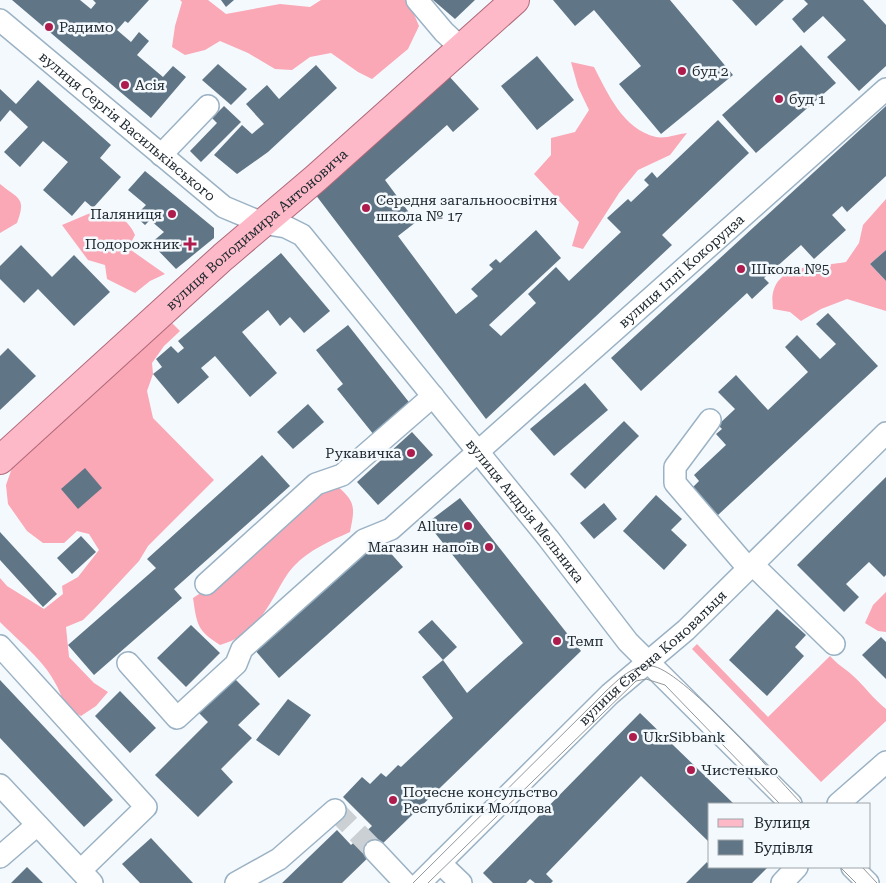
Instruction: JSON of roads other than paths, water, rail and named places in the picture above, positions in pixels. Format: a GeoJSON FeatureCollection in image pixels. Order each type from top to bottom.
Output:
{"type":"FeatureCollection","features":[{"type":"Feature","properties":{"kind":"main road","name":"вулиця Володимира Антоновича"},"geometry":{"type":"LineString","coordinates":[[0,460],[262,223],[316,178],[515,0]]}},
{"type":"Feature","properties":{"kind":"street"},"geometry":{"type":"LineString","coordinates":[[417,0],[444,32],[461,48]]}},
{"type":"Feature","properties":{"kind":"street","name":"вулиця Сергія Васильківського"},"geometry":{"type":"LineString","coordinates":[[0,20],[224,207],[262,223]]}},
{"type":"Feature","properties":{"kind":"street","name":"вулиця Іллі Кокорудза"},"geometry":{"type":"LineString","coordinates":[[128,664],[177,718],[236,664],[242,649],[364,540],[390,529],[886,89]]}},
{"type":"Feature","properties":{"kind":"street"},"geometry":{"type":"LineString","coordinates":[[161,155],[208,106]]}},
{"type":"Feature","properties":{"kind":"street","name":"вулиця Андрія Мельника"},"geometry":{"type":"LineString","coordinates":[[262,223],[286,227],[302,235],[477,453],[548,538],[628,642],[790,803]]}},
{"type":"Feature","properties":{"kind":"street"},"geometry":{"type":"LineString","coordinates":[[206,584],[316,484],[342,475],[433,396]]}},
{"type":"Feature","properties":{"kind":"street"},"geometry":{"type":"LineString","coordinates":[[710,420],[675,467],[675,483],[750,566],[834,644]]}},
{"type":"Feature","properties":{"kind":"street","name":"вулиця Євгена Коновальця"},"geometry":{"type":"LineString","coordinates":[[420,883],[610,694],[686,630],[886,433]]}},
{"type":"Feature","properties":{"kind":"street"},"geometry":{"type":"LineString","coordinates":[[0,646],[146,807],[86,877],[0,785]]}},
{"type":"Feature","properties":{"kind":"street"},"geometry":{"type":"LineString","coordinates":[[839,803],[886,762]]}},
{"type":"Feature","properties":{"kind":"street"},"geometry":{"type":"LineString","coordinates":[[236,883],[279,859],[335,810]]}},
{"type":"Feature","properties":{"kind":"street"},"geometry":{"type":"LineString","coordinates":[[0,857],[36,825]]}},
{"type":"Feature","properties":{"kind":"street"},"geometry":{"type":"LineString","coordinates":[[375,851],[405,883]]}},
{"type":"Feature","properties":{"kind":"street"},"geometry":{"type":"LineString","coordinates":[[440,863],[461,883]]}},
{"type":"Feature","properties":{"kind":"street"},"geometry":{"type":"LineString","coordinates":[[782,883],[795,868]]}},
{"type":"Feature","properties":{"kind":"street"},"geometry":{"type":"LineString","coordinates":[[853,868],[868,883]]}},
{"type":"Feature","properties":{"kind":"tunnel"},"geometry":{"type":"LineString","coordinates":[[335,810],[375,851]]}},
{"type":"Feature","properties":{"kind":"tram line"},"geometry":{"type":"LineString","coordinates":[[413,883],[606,691],[632,670],[644,666],[651,666],[665,671],[705,703],[801,803]]}},
{"type":"Feature","properties":{"kind":"tram line"},"geometry":{"type":"LineString","coordinates":[[428,883],[636,681],[646,679],[665,685],[779,803]]}},
{"type":"Feature","properties":{"kind":"tram line"},"geometry":{"type":"LineString","coordinates":[[841,868],[856,883]]}},
{"type":"Feature","properties":{"kind":"tram line"},"geometry":{"type":"LineString","coordinates":[[863,868],[877,883]]}},
{"type":"Feature","properties":{"kind":"place","name":"Радимо"},"geometry":{"type":"Point","coordinates":[49,27]}},
{"type":"Feature","properties":{"kind":"place","name":"буд 2"},"geometry":{"type":"Point","coordinates":[682,71]}},
{"type":"Feature","properties":{"kind":"place","name":"Асія"},"geometry":{"type":"Point","coordinates":[125,85]}},
{"type":"Feature","properties":{"kind":"place","name":"буд 1"},"geometry":{"type":"Point","coordinates":[779,99]}},
{"type":"Feature","properties":{"kind":"place","name":"Середня загальноосвітня школа № 17"},"geometry":{"type":"Point","coordinates":[366,208]}},
{"type":"Feature","properties":{"kind":"place","name":"Паляниця"},"geometry":{"type":"Point","coordinates":[172,214]}},
{"type":"Feature","properties":{"kind":"place","name":"Подорожник"},"geometry":{"type":"Point","coordinates":[190,244]}},
{"type":"Feature","properties":{"kind":"place","name":"Школа №5"},"geometry":{"type":"Point","coordinates":[741,269]}},
{"type":"Feature","properties":{"kind":"place","name":"Рукавичка"},"geometry":{"type":"Point","coordinates":[411,453]}},
{"type":"Feature","properties":{"kind":"place","name":"Allure"},"geometry":{"type":"Point","coordinates":[468,526]}},
{"type":"Feature","properties":{"kind":"place","name":"Магазин напоїв"},"geometry":{"type":"Point","coordinates":[489,547]}},
{"type":"Feature","properties":{"kind":"place","name":"Темп"},"geometry":{"type":"Point","coordinates":[557,641]}},
{"type":"Feature","properties":{"kind":"place","name":"UkrSibbank"},"geometry":{"type":"Point","coordinates":[633,737]}},
{"type":"Feature","properties":{"kind":"place","name":"Чистенько"},"geometry":{"type":"Point","coordinates":[691,770]}},
{"type":"Feature","properties":{"kind":"place","name":"Почесне консульство Республіки Молдова"},"geometry":{"type":"Point","coordinates":[393,800]}}]}
